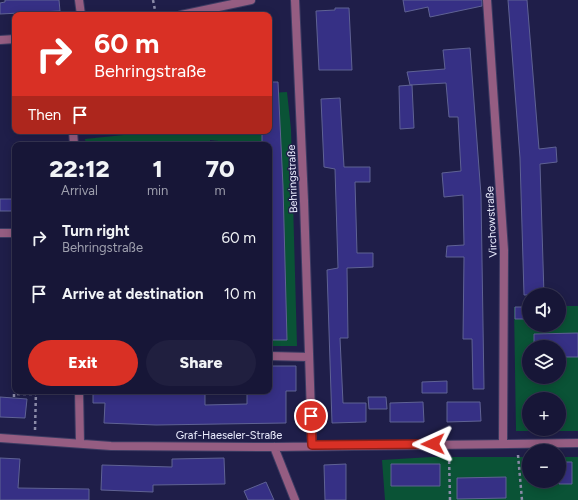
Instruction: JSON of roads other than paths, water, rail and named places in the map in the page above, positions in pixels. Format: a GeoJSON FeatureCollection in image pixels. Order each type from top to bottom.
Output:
{"type":"FeatureCollection","features":[{"type":"Feature","properties":{"kind":"street"},"geometry":{"type":"LineString","coordinates":[[79,0],[81,12]]}},
{"type":"Feature","properties":{"kind":"street"},"geometry":{"type":"LineString","coordinates":[[195,12],[251,0]]}},
{"type":"Feature","properties":{"kind":"street","name":"Behringstraße"},"geometry":{"type":"LineString","coordinates":[[295,0],[304,202],[312,445]]}},
{"type":"Feature","properties":{"kind":"street","name":"Virchowstraße"},"geometry":{"type":"LineString","coordinates":[[487,0],[504,250],[503,443]]}},
{"type":"Feature","properties":{"kind":"street"},"geometry":{"type":"LineString","coordinates":[[0,40],[12,39]]}},
{"type":"Feature","properties":{"kind":"street"},"geometry":{"type":"LineString","coordinates":[[0,233],[12,233]]}},
{"type":"Feature","properties":{"kind":"street"},"geometry":{"type":"LineString","coordinates":[[272,356],[309,357]]}},
{"type":"Feature","properties":{"kind":"street"},"geometry":{"type":"LineString","coordinates":[[79,394],[80,443]]}},
{"type":"Feature","properties":{"kind":"street","name":"Graf-Haeseler-Straße"},"geometry":{"type":"LineString","coordinates":[[0,438],[111,446],[274,447],[312,445],[578,443]]}},
{"type":"Feature","properties":{"kind":"street"},"geometry":{"type":"LineString","coordinates":[[274,447],[295,500]]}}]}
